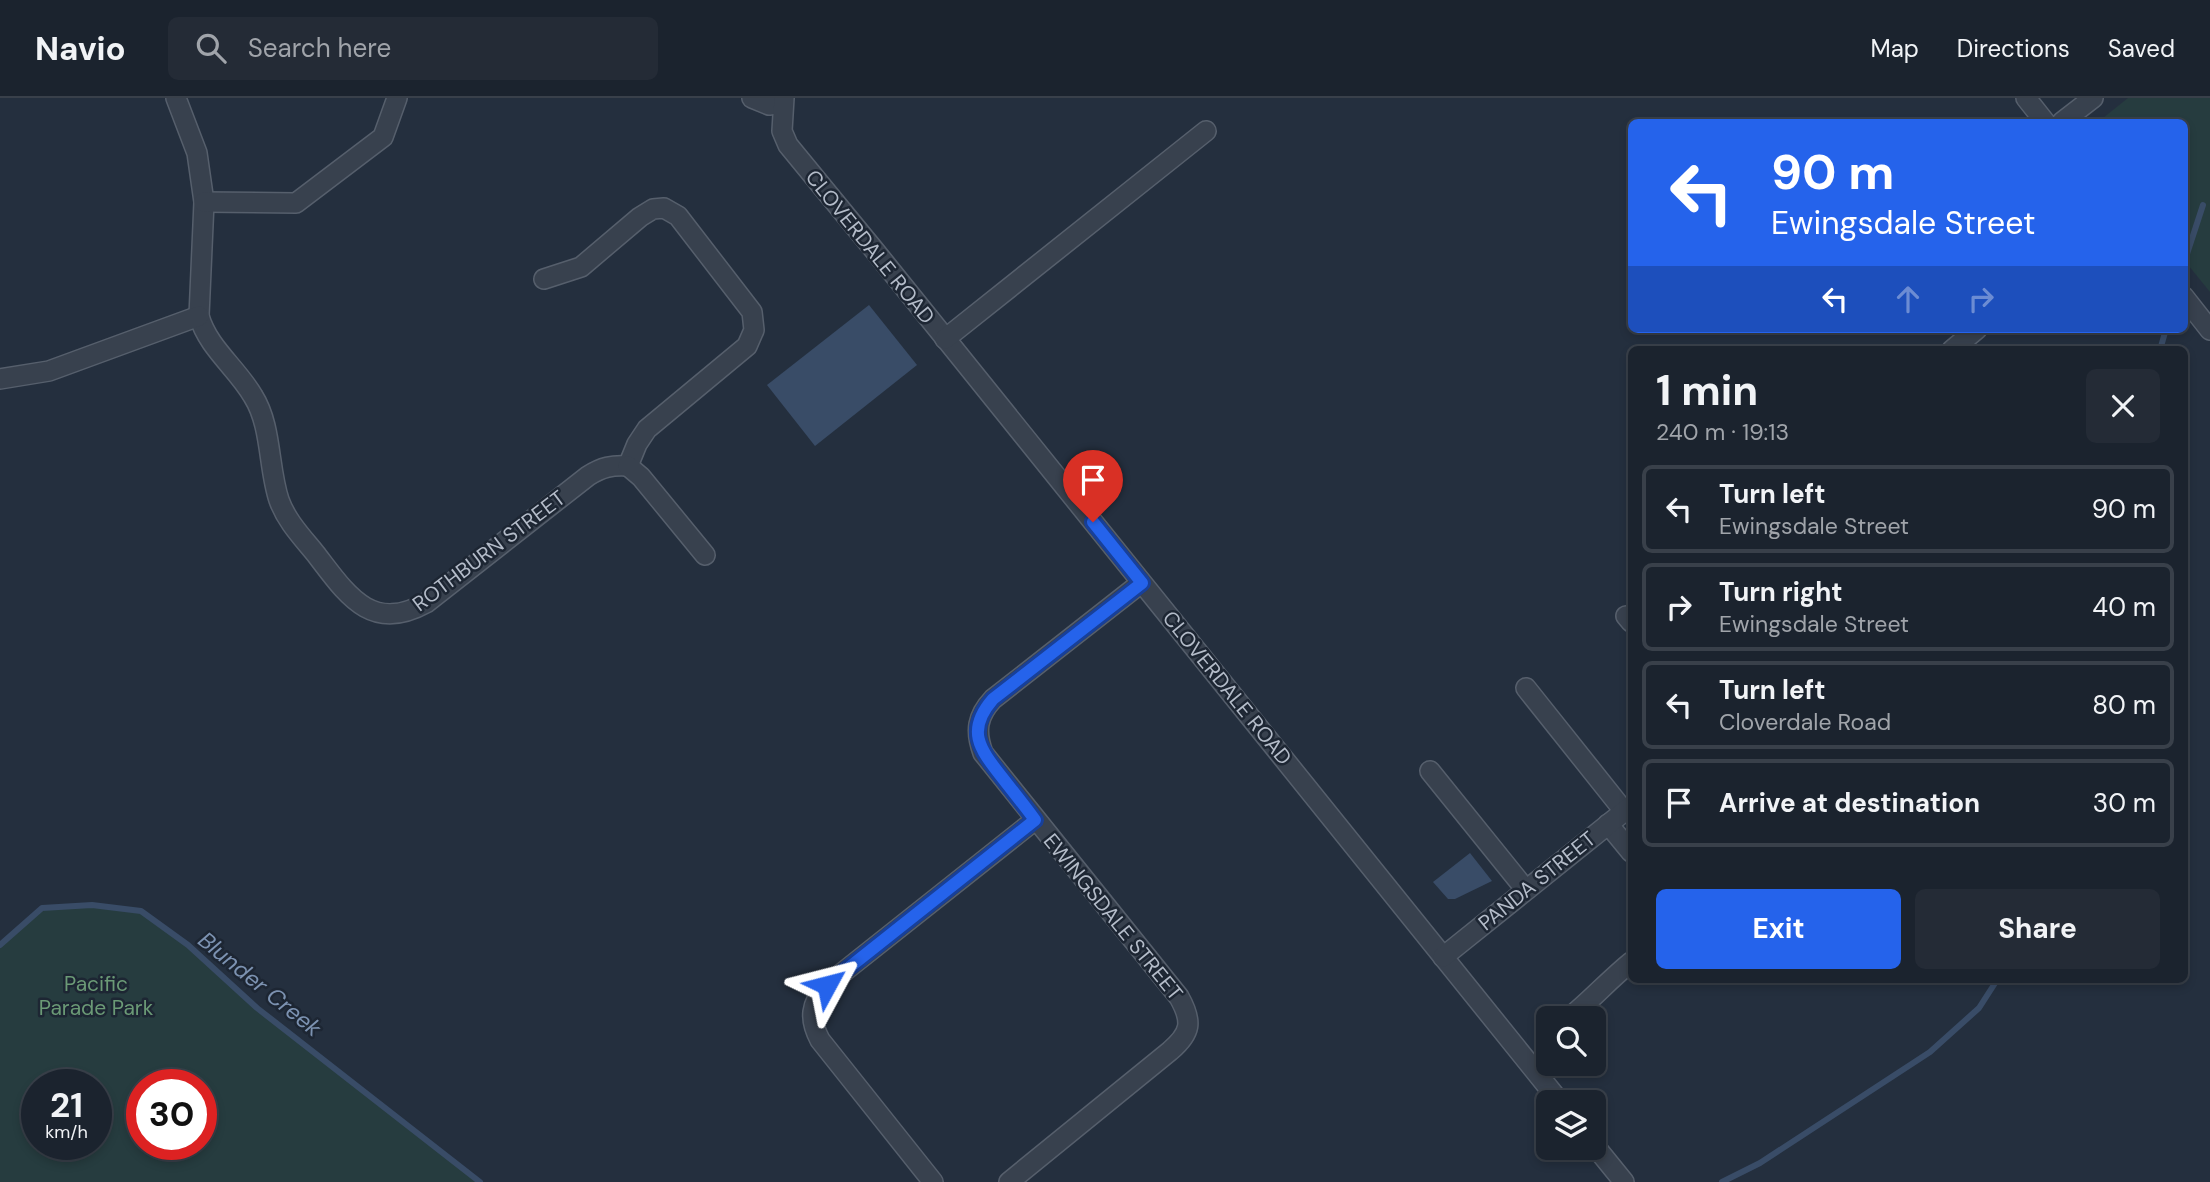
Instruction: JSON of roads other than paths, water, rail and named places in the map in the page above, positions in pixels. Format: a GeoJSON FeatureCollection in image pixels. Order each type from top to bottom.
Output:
{"type":"FeatureCollection","features":[{"type":"Feature","properties":{"kind":"street","name":"ROTHBURN STREET"},"geometry":{"type":"LineString","coordinates":[[176,98],[197,153],[204,202],[199,316],[204,333],[254,396],[261,413],[279,499],[287,518],[354,601],[376,613],[401,614],[426,603],[588,476],[611,465],[628,466]]}},
{"type":"Feature","properties":{"kind":"street"},"geometry":{"type":"LineString","coordinates":[[204,202],[296,203],[383,137],[397,98]]}},
{"type":"Feature","properties":{"kind":"street"},"geometry":{"type":"LineString","coordinates":[[752,98],[769,105],[784,100]]}},
{"type":"Feature","properties":{"kind":"street"},"geometry":{"type":"LineString","coordinates":[[2026,98],[2043,119]]}},
{"type":"Feature","properties":{"kind":"street"},"geometry":{"type":"LineString","coordinates":[[2066,119],[2093,98]]}},
{"type":"Feature","properties":{"kind":"street","name":"CLOVERDALE ROAD"},"geometry":{"type":"LineString","coordinates":[[784,100],[782,131],[798,159],[1550,1090]]}},
{"type":"Feature","properties":{"kind":"street"},"geometry":{"type":"LineString","coordinates":[[945,339],[1206,131]]}},
{"type":"Feature","properties":{"kind":"street"},"geometry":{"type":"LineString","coordinates":[[544,279],[581,267],[640,216],[653,209],[664,208],[678,216],[752,312],[754,330],[747,346],[647,429],[628,466],[705,555]]}},
{"type":"Feature","properties":{"kind":"street"},"geometry":{"type":"LineString","coordinates":[[2188,302],[2210,330]]}},
{"type":"Feature","properties":{"kind":"street"},"geometry":{"type":"LineString","coordinates":[[0,379],[49,372],[199,316]]}},
{"type":"Feature","properties":{"kind":"street"},"geometry":{"type":"LineString","coordinates":[[1957,346],[1973,333]]}},
{"type":"Feature","properties":{"kind":"street","name":"EWINGSDALE STREET"},"geometry":{"type":"LineString","coordinates":[[1009,1182],[1180,1042],[1186,1034],[1189,1018],[1179,997],[983,753],[977,730],[983,710],[993,699],[1142,583]]}},
{"type":"Feature","properties":{"kind":"street"},"geometry":{"type":"LineString","coordinates":[[1526,688],[1628,808]]}},
{"type":"Feature","properties":{"kind":"street"},"geometry":{"type":"LineString","coordinates":[[1430,771],[1526,890]]}},
{"type":"Feature","properties":{"kind":"street","name":"PANDA STREET"},"geometry":{"type":"LineString","coordinates":[[1443,957],[1628,808]]}},
{"type":"Feature","properties":{"kind":"street"},"geometry":{"type":"LineString","coordinates":[[933,1182],[820,1040],[814,1028],[812,1009],[827,985],[1035,820]]}},
{"type":"Feature","properties":{"kind":"street"},"geometry":{"type":"LineString","coordinates":[[1608,824],[1628,848]]}},
{"type":"Feature","properties":{"kind":"street"},"geometry":{"type":"LineString","coordinates":[[1583,1006],[1628,964]]}},
{"type":"Feature","properties":{"kind":"street"},"geometry":{"type":"LineString","coordinates":[[1606,1160],[1624,1182]]}},
{"type":"Feature","properties":{"kind":"water"},"geometry":{"type":"Polygon","coordinates":[[[869,305],[917,365],[815,446],[767,385],[869,305]]]}},
{"type":"Feature","properties":{"kind":"water"},"geometry":{"type":"Polygon","coordinates":[[[1470,853],[1492,881],[1455,899],[1448,899],[1433,882],[1470,853]]]}},
{"type":"Feature","properties":{"kind":"waterway"},"geometry":{"type":"LineString","coordinates":[[2188,251],[2203,205]]}},
{"type":"Feature","properties":{"kind":"waterway"},"geometry":{"type":"LineString","coordinates":[[2161,346],[2165,333]]}},
{"type":"Feature","properties":{"kind":"waterway","name":"Blunder Creek"},"geometry":{"type":"LineString","coordinates":[[0,945],[42,908],[92,905],[141,911],[188,945],[257,1008],[480,1182]]}},
{"type":"Feature","properties":{"kind":"waterway"},"geometry":{"type":"LineString","coordinates":[[1722,1182],[1760,1163],[1930,1052],[1979,1008],[1995,983]]}},
{"type":"Feature","properties":{"kind":"park label","name":"Pacific Parade Park"},"geometry":{"type":"Point","coordinates":[96,996]}}]}
